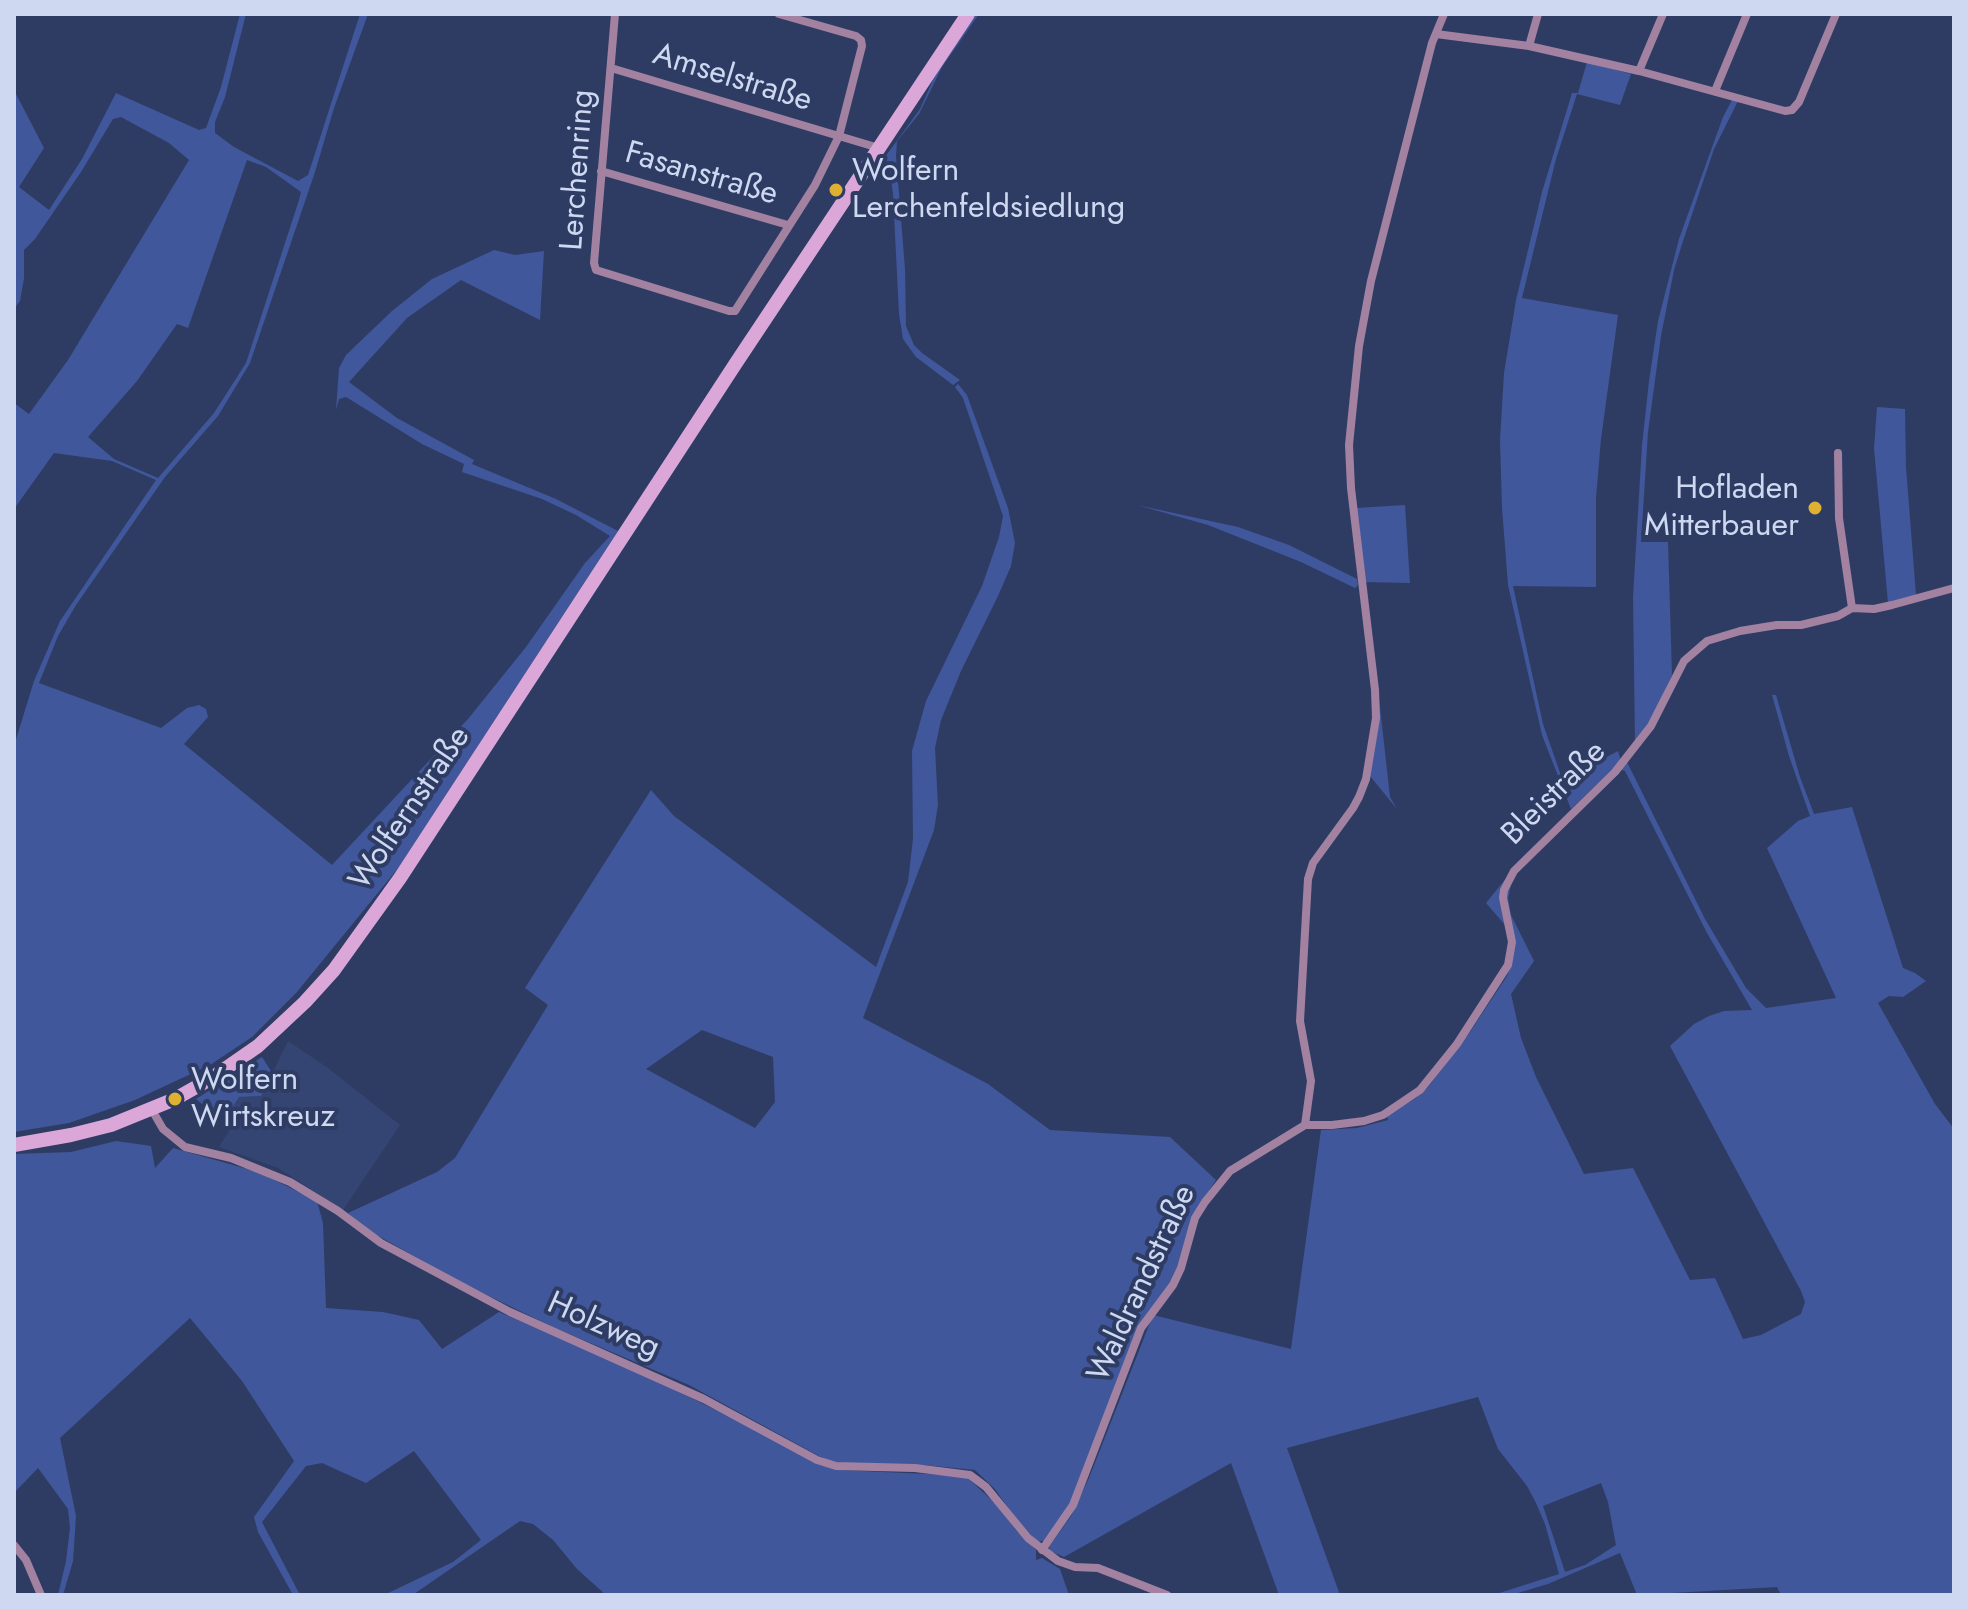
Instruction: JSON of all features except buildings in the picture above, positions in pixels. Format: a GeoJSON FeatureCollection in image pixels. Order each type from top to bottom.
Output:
{"type":"FeatureCollection","features":[{"type":"Feature","properties":{"kind":"main road","name":"Wolfernstraße"},"geometry":{"type":"LineString","coordinates":[[14,1145],[71,1135],[152,1110],[212,1078],[258,1046],[334,970],[400,878],[968,14]]}},
{"type":"Feature","properties":{"kind":"street","name":"Lerchenring"},"geometry":{"type":"LineString","coordinates":[[615,14],[594,263],[596,270],[735,311],[815,185],[839,136],[862,46],[861,40],[779,14]]}},
{"type":"Feature","properties":{"kind":"street"},"geometry":{"type":"LineString","coordinates":[[1305,1125],[1311,1081],[1300,1021],[1308,879],[1313,863],[1353,808],[1366,779],[1373,747],[1375,690],[1351,488],[1351,408],[1371,281],[1422,83],[1444,14]]}},
{"type":"Feature","properties":{"kind":"street"},"geometry":{"type":"LineString","coordinates":[[1529,46],[1538,14]]}},
{"type":"Feature","properties":{"kind":"street"},"geometry":{"type":"LineString","coordinates":[[1639,71],[1663,14]]}},
{"type":"Feature","properties":{"kind":"street"},"geometry":{"type":"LineString","coordinates":[[1715,91],[1747,14]]}},
{"type":"Feature","properties":{"kind":"street"},"geometry":{"type":"LineString","coordinates":[[1436,34],[1529,46],[1639,71],[1785,111],[1792,110],[1799,102],[1836,14]]}},
{"type":"Feature","properties":{"kind":"street","name":"Amselstraße"},"geometry":{"type":"LineString","coordinates":[[611,68],[839,136]]}},
{"type":"Feature","properties":{"kind":"street"},"geometry":{"type":"LineString","coordinates":[[839,136],[880,149]]}},
{"type":"Feature","properties":{"kind":"street","name":"Fasanstraße"},"geometry":{"type":"LineString","coordinates":[[601,171],[788,225]]}},
{"type":"Feature","properties":{"kind":"street"},"geometry":{"type":"LineString","coordinates":[[1838,453],[1839,518],[1852,608],[1874,609],[1954,588]]}},
{"type":"Feature","properties":{"kind":"street","name":"Bleistraße"},"geometry":{"type":"LineString","coordinates":[[1305,1125],[1364,1121],[1383,1115],[1420,1090],[1457,1044],[1508,965],[1512,942],[1503,898],[1514,871],[1615,772],[1651,726],[1684,661],[1707,641],[1740,631],[1801,625],[1838,616],[1852,608]]}},
{"type":"Feature","properties":{"kind":"street","name":"Holzweg"},"geometry":{"type":"LineString","coordinates":[[152,1110],[163,1129],[185,1147],[231,1158],[290,1182],[338,1211],[381,1243],[510,1312],[704,1399],[817,1460],[836,1466],[915,1468],[970,1475],[986,1487],[1017,1526],[1042,1550],[1075,1567],[1098,1568],[1167,1595]]}},
{"type":"Feature","properties":{"kind":"street","name":"Waldrandstraße"},"geometry":{"type":"LineString","coordinates":[[1042,1550],[1073,1505],[1141,1328],[1173,1285],[1181,1268],[1195,1218],[1230,1171],[1305,1125]]}},
{"type":"Feature","properties":{"kind":"street"},"geometry":{"type":"LineString","coordinates":[[14,1545],[26,1560],[41,1595]]}},
{"type":"Feature","properties":{"kind":"shaded area"},"geometry":{"type":"Polygon","coordinates":[[[240,14],[246,14],[225,97],[215,122],[215,133],[234,147],[298,181],[308,175],[360,14],[368,14],[250,363],[218,416],[165,477],[76,605],[58,636],[39,683],[161,728],[187,708],[199,705],[206,709],[208,717],[184,744],[332,865],[468,719],[526,647],[585,563],[610,536],[542,499],[462,472],[464,464],[422,444],[346,397],[339,399],[336,410],[339,368],[346,355],[392,311],[432,279],[494,250],[515,255],[544,251],[540,320],[461,280],[407,318],[349,382],[397,418],[474,460],[472,464],[556,499],[618,531],[399,867],[297,992],[252,1037],[210,1065],[135,1100],[69,1123],[14,1132],[14,746],[34,681],[60,621],[156,480],[112,461],[54,453],[14,509],[14,403],[29,414],[68,360],[189,160],[169,143],[121,117],[113,119],[81,172],[24,250],[24,278],[20,301],[14,309],[14,90],[44,148],[19,187],[49,210],[82,159],[116,93],[199,130],[206,128],[221,87],[240,14]],[[247,160],[188,328],[177,324],[137,381],[88,437],[114,459],[158,478],[214,413],[246,363],[301,192],[266,167],[247,160]]]}},
{"type":"Feature","properties":{"kind":"shaded area"},"geometry":{"type":"Polygon","coordinates":[[[975,14],[979,14],[942,67],[919,114],[897,141],[896,156],[906,326],[914,345],[922,353],[960,380],[953,385],[916,357],[903,339],[893,194],[885,157],[920,109],[941,62],[975,14]]]}},
{"type":"Feature","properties":{"kind":"shaded area"},"geometry":{"type":"Polygon","coordinates":[[[1587,62],[1631,74],[1620,105],[1577,94],[1556,159],[1522,298],[1618,315],[1596,498],[1596,587],[1513,586],[1543,724],[1565,787],[1618,751],[1621,761],[1571,809],[1542,735],[1508,585],[1500,440],[1504,373],[1516,300],[1542,192],[1572,93],[1578,93],[1587,62]]]}},
{"type":"Feature","properties":{"kind":"shaded area"},"geometry":{"type":"Polygon","coordinates":[[[1732,100],[1738,101],[1714,149],[1674,270],[1661,336],[1648,432],[1641,542],[1668,542],[1672,675],[1653,717],[1635,741],[1633,597],[1642,445],[1658,321],[1679,239],[1732,100]]]}},
{"type":"Feature","properties":{"kind":"shaded area"},"geometry":{"type":"Polygon","coordinates":[[[958,384],[967,395],[1008,508],[1015,543],[1011,566],[941,720],[935,748],[938,805],[934,830],[863,1018],[988,1084],[1050,1130],[1170,1137],[1216,1180],[1203,1200],[1171,1283],[1138,1327],[1070,1503],[1044,1541],[1037,1541],[1020,1525],[995,1489],[975,1470],[924,1465],[835,1463],[689,1385],[553,1327],[456,1280],[368,1230],[348,1213],[437,1172],[455,1158],[548,1005],[525,988],[651,790],[674,816],[876,967],[908,882],[913,839],[912,751],[926,701],[982,586],[1003,516],[963,398],[955,387],[958,384]],[[702,1030],[646,1069],[755,1128],[775,1102],[773,1057],[702,1030]]]}},
{"type":"Feature","properties":{"kind":"shaded area"},"geometry":{"type":"Polygon","coordinates":[[[1877,407],[1905,409],[1906,467],[1916,595],[1888,603],[1874,448],[1877,407]]]}},
{"type":"Feature","properties":{"kind":"shaded area"},"geometry":{"type":"Polygon","coordinates":[[[1137,505],[1238,527],[1289,545],[1357,579],[1358,585],[1355,588],[1301,562],[1208,525],[1137,505]]]}},
{"type":"Feature","properties":{"kind":"shaded area"},"geometry":{"type":"Polygon","coordinates":[[[1405,505],[1410,583],[1365,582],[1356,508],[1405,505]]]}},
{"type":"Feature","properties":{"kind":"shaded area"},"geometry":{"type":"Polygon","coordinates":[[[1378,690],[1390,797],[1397,809],[1370,776],[1377,731],[1378,690]]]}},
{"type":"Feature","properties":{"kind":"shaded area"},"geometry":{"type":"Polygon","coordinates":[[[1772,695],[1776,695],[1814,814],[1852,807],[1903,968],[1926,981],[1903,997],[1889,996],[1878,1003],[1935,1104],[1954,1129],[1954,1595],[1781,1595],[1777,1587],[1637,1595],[1620,1553],[1548,1584],[1511,1595],[1493,1595],[1559,1574],[1536,1503],[1527,1486],[1498,1449],[1478,1397],[1287,1448],[1340,1595],[1279,1595],[1231,1463],[1064,1557],[1050,1551],[1049,1547],[1071,1516],[1089,1478],[1153,1315],[1291,1349],[1321,1130],[1357,1128],[1388,1120],[1387,1116],[1428,1087],[1507,976],[1511,965],[1506,893],[1512,881],[1508,898],[1511,915],[1534,961],[1511,994],[1521,1038],[1536,1077],[1584,1174],[1633,1168],[1690,1280],[1715,1278],[1743,1339],[1761,1335],[1801,1314],[1805,1302],[1801,1291],[1670,1046],[1694,1024],[1709,1016],[1724,1011],[1752,1010],[1707,933],[1625,771],[1620,769],[1627,762],[1705,919],[1746,988],[1766,1008],[1836,998],[1767,848],[1798,821],[1810,816],[1772,695]],[[1601,1483],[1543,1506],[1565,1572],[1585,1565],[1616,1545],[1601,1483]]]}},
{"type":"Feature","properties":{"kind":"shaded area"},"geometry":{"type":"Polygon","coordinates":[[[1507,877],[1500,899],[1506,926],[1486,903],[1507,877]]]}},
{"type":"Feature","properties":{"kind":"shaded area"},"geometry":{"type":"Polygon","coordinates":[[[288,1041],[400,1125],[343,1210],[278,1168],[219,1147],[236,1120],[227,1116],[238,1097],[261,1096],[288,1041]]]}},
{"type":"Feature","properties":{"kind":"shaded area"},"geometry":{"type":"Polygon","coordinates":[[[262,1057],[273,1074],[261,1096],[239,1097],[227,1116],[208,1109],[196,1099],[262,1057]]]}},
{"type":"Feature","properties":{"kind":"shaded area"},"geometry":{"type":"Polygon","coordinates":[[[116,1141],[151,1146],[155,1168],[173,1148],[258,1172],[317,1201],[323,1223],[326,1308],[383,1312],[419,1320],[442,1349],[499,1312],[629,1368],[840,1470],[968,1478],[1001,1509],[1036,1550],[1036,1560],[1042,1558],[1060,1569],[1069,1595],[606,1595],[577,1569],[553,1540],[533,1524],[520,1521],[414,1594],[384,1595],[453,1562],[481,1540],[414,1451],[366,1483],[322,1463],[306,1466],[262,1522],[300,1595],[293,1595],[258,1532],[254,1517],[294,1461],[242,1381],[190,1318],[60,1438],[76,1516],[73,1561],[63,1595],[58,1595],[70,1528],[68,1509],[38,1468],[14,1493],[14,1154],[71,1152],[116,1141]]]}},
{"type":"Feature","properties":{"kind":"place","name":"Wolfern Lerchenfeldsiedlung"},"geometry":{"type":"Point","coordinates":[836,190]}},
{"type":"Feature","properties":{"kind":"place","name":"Hofladen Mitterbauer"},"geometry":{"type":"Point","coordinates":[1815,508]}},
{"type":"Feature","properties":{"kind":"place","name":"Wolfern Wirtskreuz"},"geometry":{"type":"Point","coordinates":[175,1099]}}]}
